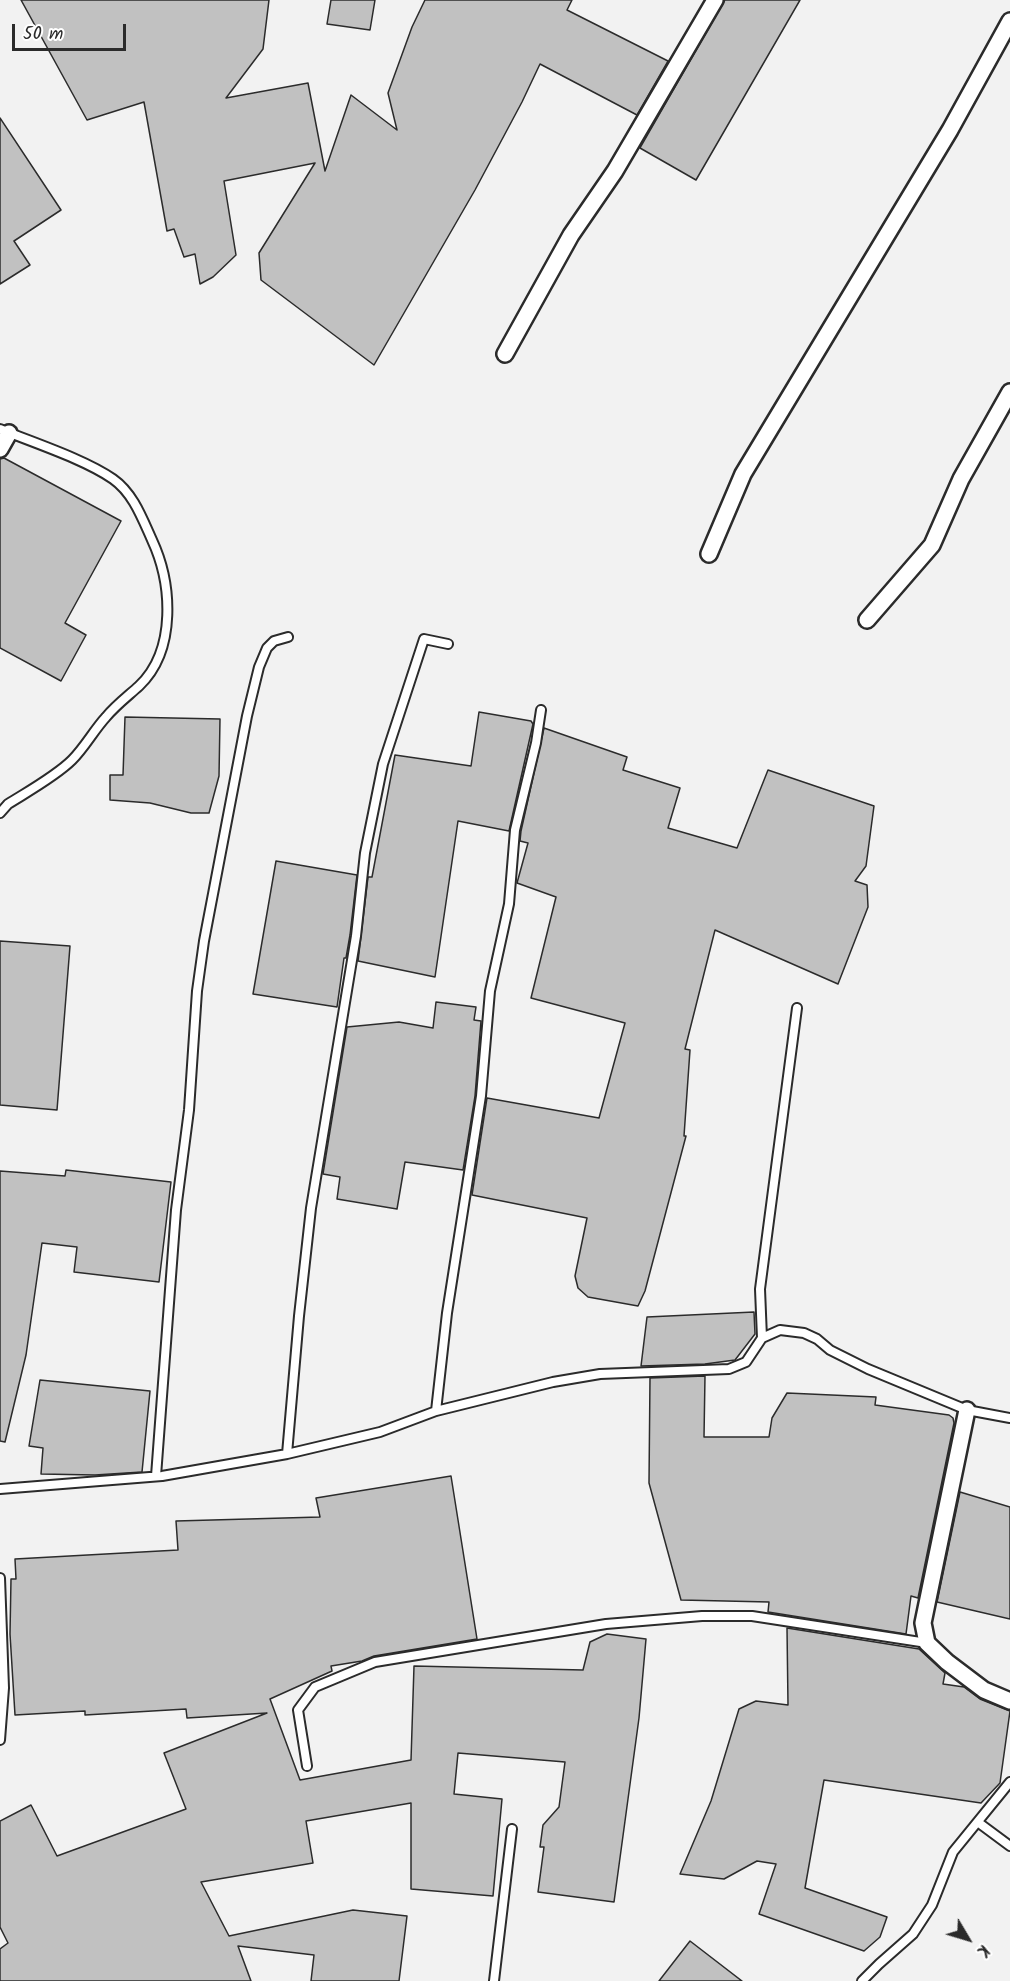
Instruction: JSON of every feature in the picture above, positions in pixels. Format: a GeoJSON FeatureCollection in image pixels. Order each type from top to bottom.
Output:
{"type":"FeatureCollection","features":[{"type":"Feature","properties":{"kind":"street"},"geometry":{"type":"LineString","coordinates":[[505,354],[571,235],[615,171],[715,0]]}},
{"type":"Feature","properties":{"kind":"street"},"geometry":{"type":"LineString","coordinates":[[708,554],[743,474],[950,130],[1010,21]]}},
{"type":"Feature","properties":{"kind":"street"},"geometry":{"type":"LineString","coordinates":[[867,620],[932,545],[961,479],[1010,392]]}},
{"type":"Feature","properties":{"kind":"street"},"geometry":{"type":"LineString","coordinates":[[0,449],[5,431]]}},
{"type":"Feature","properties":{"kind":"street"},"geometry":{"type":"LineString","coordinates":[[967,1410],[923,1623],[927,1643],[947,1662],[984,1690],[1010,1701]]}},
{"type":"Feature","properties":{"kind":"lane"},"geometry":{"type":"LineString","coordinates":[[0,813],[8,804],[71,761],[105,717],[140,685],[157,660],[165,635],[167,598],[159,556],[136,505],[114,480],[90,466],[5,431]]}},
{"type":"Feature","properties":{"kind":"lane"},"geometry":{"type":"LineString","coordinates":[[156,1476],[176,1210],[189,1110],[196,992],[204,941],[244,728],[259,667],[267,648],[274,641],[288,637]]}},
{"type":"Feature","properties":{"kind":"lane"},"geometry":{"type":"LineString","coordinates":[[286,1454],[311,1208],[356,936],[365,854],[373,812],[383,764],[424,639],[448,644]]}},
{"type":"Feature","properties":{"kind":"lane"},"geometry":{"type":"LineString","coordinates":[[436,1411],[447,1313],[481,1096],[490,991],[509,904],[515,830],[536,743],[541,710]]}},
{"type":"Feature","properties":{"kind":"lane"},"geometry":{"type":"LineString","coordinates":[[762,1338],[760,1289],[797,1008]]}},
{"type":"Feature","properties":{"kind":"lane"},"geometry":{"type":"LineString","coordinates":[[0,1489],[156,1476],[286,1454],[380,1432],[436,1411],[553,1382],[600,1374],[729,1369],[746,1362],[762,1338],[780,1330],[804,1333],[817,1339],[830,1350],[859,1364],[967,1410],[1010,1418]]}},
{"type":"Feature","properties":{"kind":"lane"},"geometry":{"type":"LineString","coordinates":[[0,1578],[4,1688],[0,1740]]}},
{"type":"Feature","properties":{"kind":"lane"},"geometry":{"type":"LineString","coordinates":[[308,1766],[298,1710],[305,1699],[315,1687],[375,1662],[606,1624],[702,1616],[752,1616],[927,1643]]}},
{"type":"Feature","properties":{"kind":"lane"},"geometry":{"type":"LineString","coordinates":[[862,1981],[913,1934],[932,1905],[953,1852],[979,1823],[1010,1782]]}},
{"type":"Feature","properties":{"kind":"lane"},"geometry":{"type":"LineString","coordinates":[[979,1823],[1010,1846]]}},
{"type":"Feature","properties":{"kind":"lane"},"geometry":{"type":"LineString","coordinates":[[494,1981],[512,1829]]}},
{"type":"Feature","properties":{"kind":"building"},"geometry":{"type":"Polygon","coordinates":[[[21,0],[269,0],[263,49],[226,98],[308,83],[325,171],[351,95],[397,130],[388,93],[412,27],[425,0],[572,0],[567,10],[668,61],[637,115],[540,64],[475,190],[374,365],[261,280],[259,253],[315,163],[224,181],[236,255],[213,277],[200,284],[195,254],[184,257],[174,229],[167,231],[144,102],[87,120],[21,0]]]}},
{"type":"Feature","properties":{"kind":"building"},"geometry":{"type":"Polygon","coordinates":[[[331,0],[375,0],[370,30],[327,24],[331,0]]]}},
{"type":"Feature","properties":{"kind":"building"},"geometry":{"type":"Polygon","coordinates":[[[725,0],[800,0],[696,180],[640,148],[725,0]]]}},
{"type":"Feature","properties":{"kind":"building"},"geometry":{"type":"Polygon","coordinates":[[[0,118],[61,210],[14,241],[30,265],[0,284],[0,118]]]}},
{"type":"Feature","properties":{"kind":"building"},"geometry":{"type":"Polygon","coordinates":[[[4,458],[121,521],[65,623],[86,635],[61,681],[0,648],[0,459],[4,458]]]}},
{"type":"Feature","properties":{"kind":"building"},"geometry":{"type":"Polygon","coordinates":[[[479,712],[531,721],[533,724],[509,831],[458,821],[435,977],[358,961],[368,877],[372,877],[395,755],[471,766],[479,712]]]}},
{"type":"Feature","properties":{"kind":"building"},"geometry":{"type":"Polygon","coordinates":[[[125,717],[220,719],[219,776],[209,813],[191,813],[150,803],[110,800],[110,775],[123,775],[125,717]]]}},
{"type":"Feature","properties":{"kind":"building"},"geometry":{"type":"Polygon","coordinates":[[[544,728],[627,757],[623,770],[680,788],[668,828],[737,848],[768,770],[874,806],[866,866],[855,881],[867,885],[868,907],[838,984],[715,930],[685,1049],[690,1050],[684,1136],[686,1136],[645,1291],[638,1306],[588,1297],[578,1288],[575,1276],[587,1218],[472,1195],[487,1098],[599,1118],[625,1023],[531,998],[556,897],[517,883],[528,843],[520,841],[521,831],[544,728]]]}},
{"type":"Feature","properties":{"kind":"building"},"geometry":{"type":"Polygon","coordinates":[[[276,861],[357,875],[350,935],[346,958],[344,958],[337,1007],[253,994],[276,861]]]}},
{"type":"Feature","properties":{"kind":"building"},"geometry":{"type":"Polygon","coordinates":[[[0,941],[70,946],[57,1110],[0,1105],[0,941]]]}},
{"type":"Feature","properties":{"kind":"building"},"geometry":{"type":"Polygon","coordinates":[[[436,1002],[476,1007],[474,1020],[481,1021],[475,1096],[463,1170],[405,1162],[397,1209],[337,1199],[340,1177],[323,1174],[347,1027],[399,1022],[433,1028],[436,1002]]]}},
{"type":"Feature","properties":{"kind":"building"},"geometry":{"type":"Polygon","coordinates":[[[66,1170],[171,1182],[159,1282],[74,1272],[77,1247],[42,1243],[26,1355],[5,1442],[0,1441],[0,1171],[65,1176],[66,1170]]]}},
{"type":"Feature","properties":{"kind":"building"},"geometry":{"type":"Polygon","coordinates":[[[754,1312],[755,1334],[735,1360],[705,1364],[641,1366],[647,1317],[754,1312]]]}},
{"type":"Feature","properties":{"kind":"building"},"geometry":{"type":"Polygon","coordinates":[[[705,1376],[704,1437],[769,1437],[772,1418],[787,1393],[876,1397],[875,1405],[949,1415],[953,1418],[954,1423],[918,1598],[911,1596],[906,1634],[768,1612],[769,1602],[681,1600],[649,1483],[650,1378],[705,1376]]]}},
{"type":"Feature","properties":{"kind":"building"},"geometry":{"type":"Polygon","coordinates":[[[40,1380],[150,1391],[142,1472],[95,1475],[41,1474],[43,1448],[29,1446],[40,1380]]]}},
{"type":"Feature","properties":{"kind":"building"},"geometry":{"type":"Polygon","coordinates":[[[451,1476],[477,1639],[374,1656],[362,1661],[331,1666],[332,1671],[270,1699],[300,1780],[411,1760],[414,1666],[583,1670],[590,1642],[607,1634],[646,1639],[639,1718],[614,1902],[538,1892],[544,1847],[540,1847],[543,1825],[559,1807],[565,1762],[458,1753],[454,1794],[502,1799],[493,1896],[411,1889],[411,1803],[306,1821],[313,1863],[201,1882],[229,1936],[353,1910],[407,1916],[399,1981],[311,1981],[314,1955],[238,1946],[251,1981],[0,1981],[0,1949],[8,1943],[0,1927],[0,1821],[31,1805],[57,1856],[186,1809],[164,1753],[267,1713],[187,1718],[186,1709],[85,1715],[85,1711],[15,1715],[10,1634],[11,1579],[16,1579],[15,1559],[178,1550],[176,1521],[320,1517],[316,1498],[451,1476]]]}},
{"type":"Feature","properties":{"kind":"building"},"geometry":{"type":"Polygon","coordinates":[[[960,1492],[1010,1507],[1010,1619],[937,1602],[960,1492]]]}},
{"type":"Feature","properties":{"kind":"building"},"geometry":{"type":"Polygon","coordinates":[[[787,1628],[919,1649],[945,1673],[943,1684],[964,1687],[980,1699],[1010,1711],[1000,1783],[981,1803],[824,1780],[805,1888],[887,1917],[880,1937],[864,1951],[759,1914],[776,1864],[757,1861],[724,1879],[680,1874],[711,1801],[739,1709],[756,1701],[788,1705],[787,1628]]]}},
{"type":"Feature","properties":{"kind":"building"},"geometry":{"type":"Polygon","coordinates":[[[690,1941],[742,1981],[659,1981],[690,1941]]]}}]}
